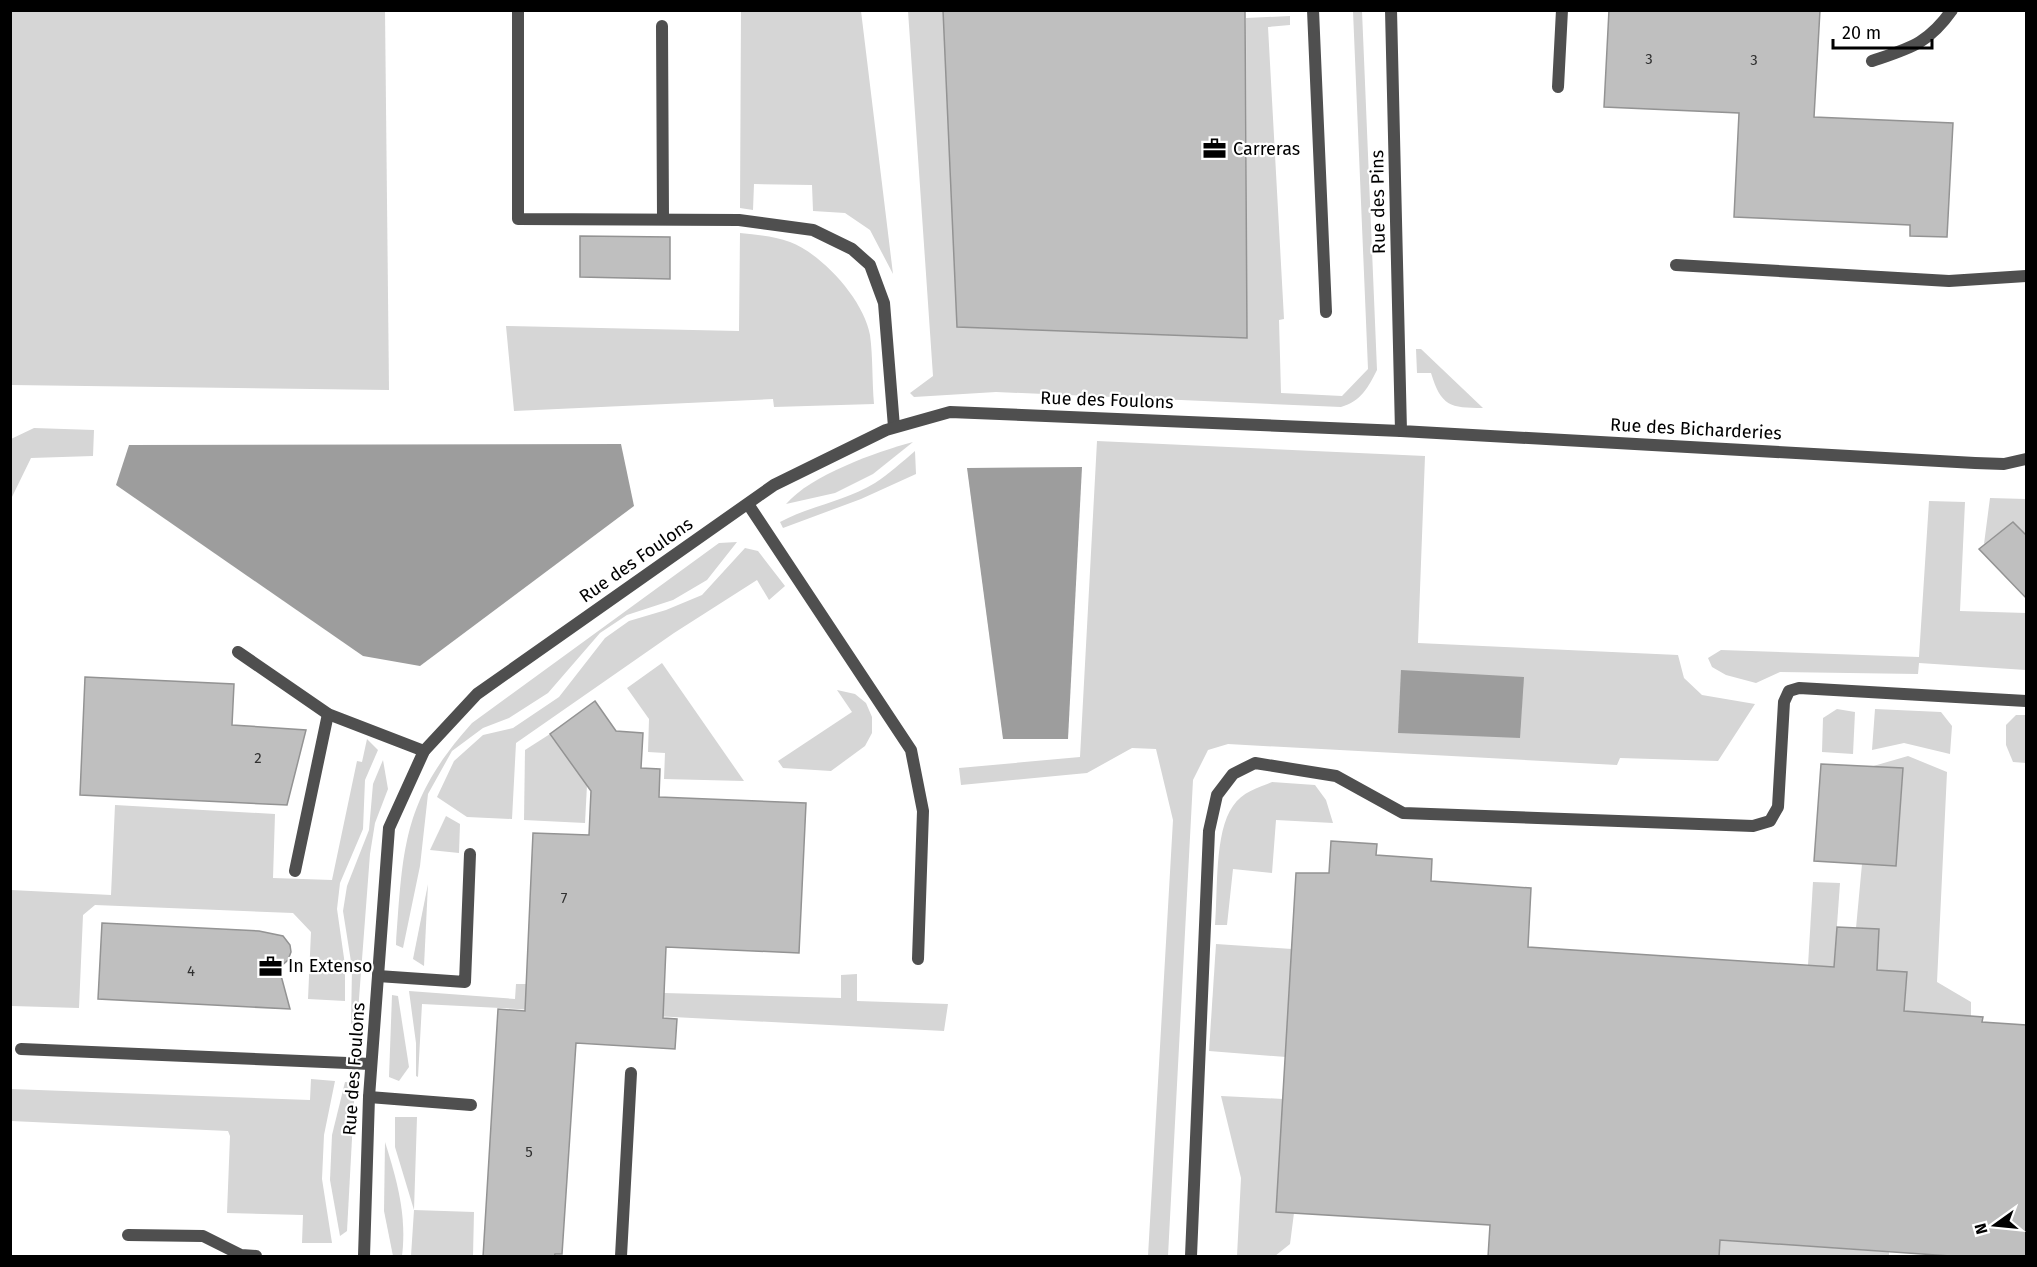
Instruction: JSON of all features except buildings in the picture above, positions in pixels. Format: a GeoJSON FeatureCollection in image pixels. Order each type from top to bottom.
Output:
{"type":"FeatureCollection","features":[{"type":"Feature","properties":{"kind":"street"},"geometry":{"type":"LineString","coordinates":[[1313,10],[1326,312]]}},
{"type":"Feature","properties":{"kind":"street","name":"Rue des Pins"},"geometry":{"type":"LineString","coordinates":[[1391,10],[1401,431]]}},
{"type":"Feature","properties":{"kind":"street"},"geometry":{"type":"LineString","coordinates":[[1558,87],[1562,10]]}},
{"type":"Feature","properties":{"kind":"street"},"geometry":{"type":"LineString","coordinates":[[1872,61],[1909,48],[1936,33],[1952,10]]}},
{"type":"Feature","properties":{"kind":"street"},"geometry":{"type":"LineString","coordinates":[[518,12],[518,219],[740,220],[813,230],[852,249],[870,265],[884,303],[894,427]]}},
{"type":"Feature","properties":{"kind":"street"},"geometry":{"type":"LineString","coordinates":[[662,26],[663,218]]}},
{"type":"Feature","properties":{"kind":"street"},"geometry":{"type":"LineString","coordinates":[[1676,265],[1949,281],[2026,276]]}},
{"type":"Feature","properties":{"kind":"street","name":"Rue des Foulons"},"geometry":{"type":"LineString","coordinates":[[364,1257],[369,1097],[389,828],[424,751],[477,694],[774,485],[894,427],[950,412],[1401,431]]}},
{"type":"Feature","properties":{"kind":"street","name":"Rue des Bicharderies"},"geometry":{"type":"LineString","coordinates":[[1401,431],[2004,464],[2026,459]]}},
{"type":"Feature","properties":{"kind":"street"},"geometry":{"type":"LineString","coordinates":[[748,504],[911,750],[923,811],[918,959]]}},
{"type":"Feature","properties":{"kind":"street"},"geometry":{"type":"LineString","coordinates":[[238,652],[328,714],[424,751]]}},
{"type":"Feature","properties":{"kind":"street"},"geometry":{"type":"LineString","coordinates":[[1191,1257],[1209,831],[1217,795],[1233,774],[1255,763],[1336,776],[1403,813],[1753,826],[1770,821],[1778,807],[1785,702],[1789,692],[1799,688],[2026,700]]}},
{"type":"Feature","properties":{"kind":"street"},"geometry":{"type":"LineString","coordinates":[[295,871],[328,714]]}},
{"type":"Feature","properties":{"kind":"street"},"geometry":{"type":"LineString","coordinates":[[378,976],[465,982],[470,854]]}},
{"type":"Feature","properties":{"kind":"street"},"geometry":{"type":"LineString","coordinates":[[21,1049],[371,1064]]}},
{"type":"Feature","properties":{"kind":"street"},"geometry":{"type":"LineString","coordinates":[[621,1257],[631,1073]]}},
{"type":"Feature","properties":{"kind":"street"},"geometry":{"type":"LineString","coordinates":[[369,1097],[471,1105]]}},
{"type":"Feature","properties":{"kind":"street"},"geometry":{"type":"LineString","coordinates":[[128,1235],[203,1236],[241,1256],[256,1257]]}},
{"type":"Feature","properties":{"kind":"shaded area"},"geometry":{"type":"Polygon","coordinates":[[[11,10],[385,11],[389,390],[11,385],[11,10]]]}},
{"type":"Feature","properties":{"kind":"shaded area"},"geometry":{"type":"Polygon","coordinates":[[[741,11],[861,11],[893,274],[870,230],[845,213],[813,211],[812,185],[754,184],[753,210],[740,208],[741,11]]]}},
{"type":"Feature","properties":{"kind":"shaded area"},"geometry":{"type":"Polygon","coordinates":[[[908,11],[943,11],[958,327],[1247,338],[1246,18],[1290,16],[1290,25],[1268,27],[1284,319],[1279,320],[1281,393],[1342,396],[1368,369],[1353,11],[1362,11],[1377,370],[1363,393],[1354,401],[1341,407],[996,392],[914,397],[910,393],[933,376],[908,11]]]}},
{"type":"Feature","properties":{"kind":"shaded area"},"geometry":{"type":"Polygon","coordinates":[[[740,233],[778,238],[790,242],[815,257],[840,280],[859,307],[870,335],[874,404],[774,407],[773,399],[514,411],[506,326],[739,331],[740,233]]]}},
{"type":"Feature","properties":{"kind":"shaded area"},"geometry":{"type":"Polygon","coordinates":[[[1416,349],[1421,349],[1483,408],[1455,406],[1443,399],[1431,373],[1417,373],[1416,349]]]}},
{"type":"Feature","properties":{"kind":"shaded area"},"geometry":{"type":"Polygon","coordinates":[[[34,428],[94,430],[93,456],[31,458],[11,499],[11,439],[34,428]]]}},
{"type":"Feature","properties":{"kind":"shaded area"},"geometry":{"type":"Polygon","coordinates":[[[1097,441],[1425,456],[1418,643],[1678,655],[1684,678],[1702,695],[1755,704],[1718,761],[1620,758],[1617,765],[1228,744],[1208,750],[1193,780],[1168,1256],[1148,1256],[1173,820],[1156,749],[1132,748],[1087,773],[961,785],[959,768],[1080,757],[1097,441]]]}},
{"type":"Feature","properties":{"kind":"shaded area"},"geometry":{"type":"Polygon","coordinates":[[[913,442],[873,474],[835,493],[786,504],[797,493],[827,474],[863,458],[913,442]]]}},
{"type":"Feature","properties":{"kind":"shaded area"},"geometry":{"type":"Polygon","coordinates":[[[621,444],[634,506],[420,666],[363,656],[116,485],[129,445],[621,444]]]}},
{"type":"Feature","properties":{"kind":"shaded area"},"geometry":{"type":"Polygon","coordinates":[[[915,451],[916,474],[861,499],[783,528],[780,522],[875,483],[915,451]]]}},
{"type":"Feature","properties":{"kind":"shaded area"},"geometry":{"type":"Polygon","coordinates":[[[1082,467],[1068,739],[1003,739],[967,468],[1082,467]]]}},
{"type":"Feature","properties":{"kind":"shaded area"},"geometry":{"type":"Polygon","coordinates":[[[1990,498],[2026,499],[2026,535],[2013,522],[1984,544],[1990,498]]]}},
{"type":"Feature","properties":{"kind":"shaded area"},"geometry":{"type":"Polygon","coordinates":[[[1929,501],[1965,502],[1960,611],[2026,613],[2026,670],[1919,663],[1918,674],[1780,672],[1756,683],[1726,675],[1712,667],[1708,658],[1721,650],[1919,657],[1929,501]]]}},
{"type":"Feature","properties":{"kind":"shaded area"},"geometry":{"type":"Polygon","coordinates":[[[737,542],[707,580],[673,600],[627,615],[600,633],[548,693],[509,718],[483,728],[452,751],[428,794],[420,866],[403,948],[396,945],[405,852],[419,801],[432,776],[472,723],[719,543],[737,542]]]}},
{"type":"Feature","properties":{"kind":"shaded area"},"geometry":{"type":"Polygon","coordinates":[[[745,548],[758,551],[785,586],[769,600],[757,580],[674,633],[516,743],[512,819],[467,817],[437,797],[454,761],[483,735],[513,728],[559,697],[605,638],[629,621],[666,610],[702,595],[745,548]]]}},
{"type":"Feature","properties":{"kind":"shaded area"},"geometry":{"type":"Polygon","coordinates":[[[662,663],[744,781],[664,779],[665,753],[648,752],[649,719],[627,688],[662,663]]]}},
{"type":"Feature","properties":{"kind":"shaded area"},"geometry":{"type":"Polygon","coordinates":[[[1401,670],[1524,677],[1520,738],[1398,733],[1401,670]]]}},
{"type":"Feature","properties":{"kind":"shaded area"},"geometry":{"type":"Polygon","coordinates":[[[837,690],[855,694],[866,703],[872,717],[872,733],[865,746],[831,771],[783,768],[778,761],[852,712],[837,690]]]}},
{"type":"Feature","properties":{"kind":"shaded area"},"geometry":{"type":"Polygon","coordinates":[[[1837,709],[1855,712],[1853,754],[1822,752],[1823,718],[1837,709]]]}},
{"type":"Feature","properties":{"kind":"shaded area"},"geometry":{"type":"Polygon","coordinates":[[[1875,709],[1941,712],[1952,726],[1950,754],[1904,743],[1872,750],[1875,709]]]}},
{"type":"Feature","properties":{"kind":"shaded area"},"geometry":{"type":"Polygon","coordinates":[[[2016,715],[2026,715],[2026,763],[2013,762],[2006,745],[2006,725],[2016,715]]]}},
{"type":"Feature","properties":{"kind":"shaded area"},"geometry":{"type":"Polygon","coordinates":[[[550,734],[587,785],[585,823],[524,820],[525,750],[550,734]]]}},
{"type":"Feature","properties":{"kind":"shaded area"},"geometry":{"type":"Polygon","coordinates":[[[367,739],[378,750],[365,780],[363,829],[340,883],[337,909],[345,965],[345,1001],[308,999],[311,932],[293,913],[95,905],[83,915],[79,1008],[12,1006],[11,1028],[11,890],[111,895],[115,805],[275,814],[273,878],[332,880],[357,761],[362,762],[367,739]]]}},
{"type":"Feature","properties":{"kind":"shaded area"},"geometry":{"type":"Polygon","coordinates":[[[1908,756],[1947,772],[1937,982],[1971,1002],[1971,1016],[1904,1011],[1907,972],[1876,970],[1879,929],[1856,928],[1862,864],[1896,865],[1903,769],[1870,767],[1908,756]]]}},
{"type":"Feature","properties":{"kind":"shaded area"},"geometry":{"type":"Polygon","coordinates":[[[383,760],[388,789],[375,823],[370,854],[357,1025],[351,1024],[352,968],[343,911],[347,886],[369,830],[373,784],[383,760]]]}},
{"type":"Feature","properties":{"kind":"shaded area"},"geometry":{"type":"Polygon","coordinates":[[[1272,782],[1315,785],[1326,800],[1333,823],[1276,820],[1272,873],[1233,869],[1227,925],[1215,925],[1218,863],[1227,817],[1241,797],[1272,782]]]}},
{"type":"Feature","properties":{"kind":"shaded area"},"geometry":{"type":"Polygon","coordinates":[[[446,816],[460,824],[459,853],[430,850],[446,816]]]}},
{"type":"Feature","properties":{"kind":"shaded area"},"geometry":{"type":"Polygon","coordinates":[[[1813,882],[1840,883],[1834,967],[1808,965],[1813,882]]]}},
{"type":"Feature","properties":{"kind":"shaded area"},"geometry":{"type":"Polygon","coordinates":[[[428,884],[424,966],[413,959],[428,884]]]}},
{"type":"Feature","properties":{"kind":"shaded area"},"geometry":{"type":"Polygon","coordinates":[[[1216,944],[1292,949],[1286,1057],[1209,1051],[1216,944]]]}},
{"type":"Feature","properties":{"kind":"shaded area"},"geometry":{"type":"Polygon","coordinates":[[[857,974],[857,1001],[948,1004],[944,1031],[422,1004],[418,1077],[416,1076],[416,1043],[409,991],[515,999],[516,984],[527,984],[664,993],[841,998],[841,975],[857,974]]]}},
{"type":"Feature","properties":{"kind":"shaded area"},"geometry":{"type":"Polygon","coordinates":[[[392,995],[398,996],[409,1067],[399,1081],[389,1077],[392,995]]]}},
{"type":"Feature","properties":{"kind":"shaded area"},"geometry":{"type":"Polygon","coordinates":[[[311,1079],[335,1081],[324,1135],[322,1179],[332,1243],[302,1243],[303,1215],[227,1213],[230,1136],[228,1131],[11,1121],[11,1089],[310,1100],[311,1079]]]}},
{"type":"Feature","properties":{"kind":"shaded area"},"geometry":{"type":"Polygon","coordinates":[[[345,1082],[355,1083],[347,1231],[340,1236],[330,1180],[332,1135],[345,1082]]]}},
{"type":"Feature","properties":{"kind":"shaded area"},"geometry":{"type":"Polygon","coordinates":[[[1221,1096],[1283,1099],[1294,1213],[1290,1244],[1275,1256],[1237,1256],[1241,1178],[1221,1096]]]}},
{"type":"Feature","properties":{"kind":"shaded area"},"geometry":{"type":"Polygon","coordinates":[[[395,1117],[417,1117],[414,1210],[395,1147],[395,1117]]]}},
{"type":"Feature","properties":{"kind":"shaded area"},"geometry":{"type":"Polygon","coordinates":[[[385,1142],[402,1212],[402,1256],[393,1256],[384,1211],[385,1142]]]}},
{"type":"Feature","properties":{"kind":"shaded area"},"geometry":{"type":"Polygon","coordinates":[[[414,1210],[474,1212],[473,1256],[411,1256],[414,1210]]]}},
{"type":"Feature","properties":{"kind":"shaded area"},"geometry":{"type":"Polygon","coordinates":[[[1720,1240],[1889,1252],[1889,1256],[1719,1256],[1720,1240]]]}},
{"type":"Feature","properties":{"kind":"place","name":"Carreras"},"geometry":{"type":"Point","coordinates":[1215,149]}},
{"type":"Feature","properties":{"kind":"place","name":"In Extenso"},"geometry":{"type":"Point","coordinates":[270,966]}}]}
